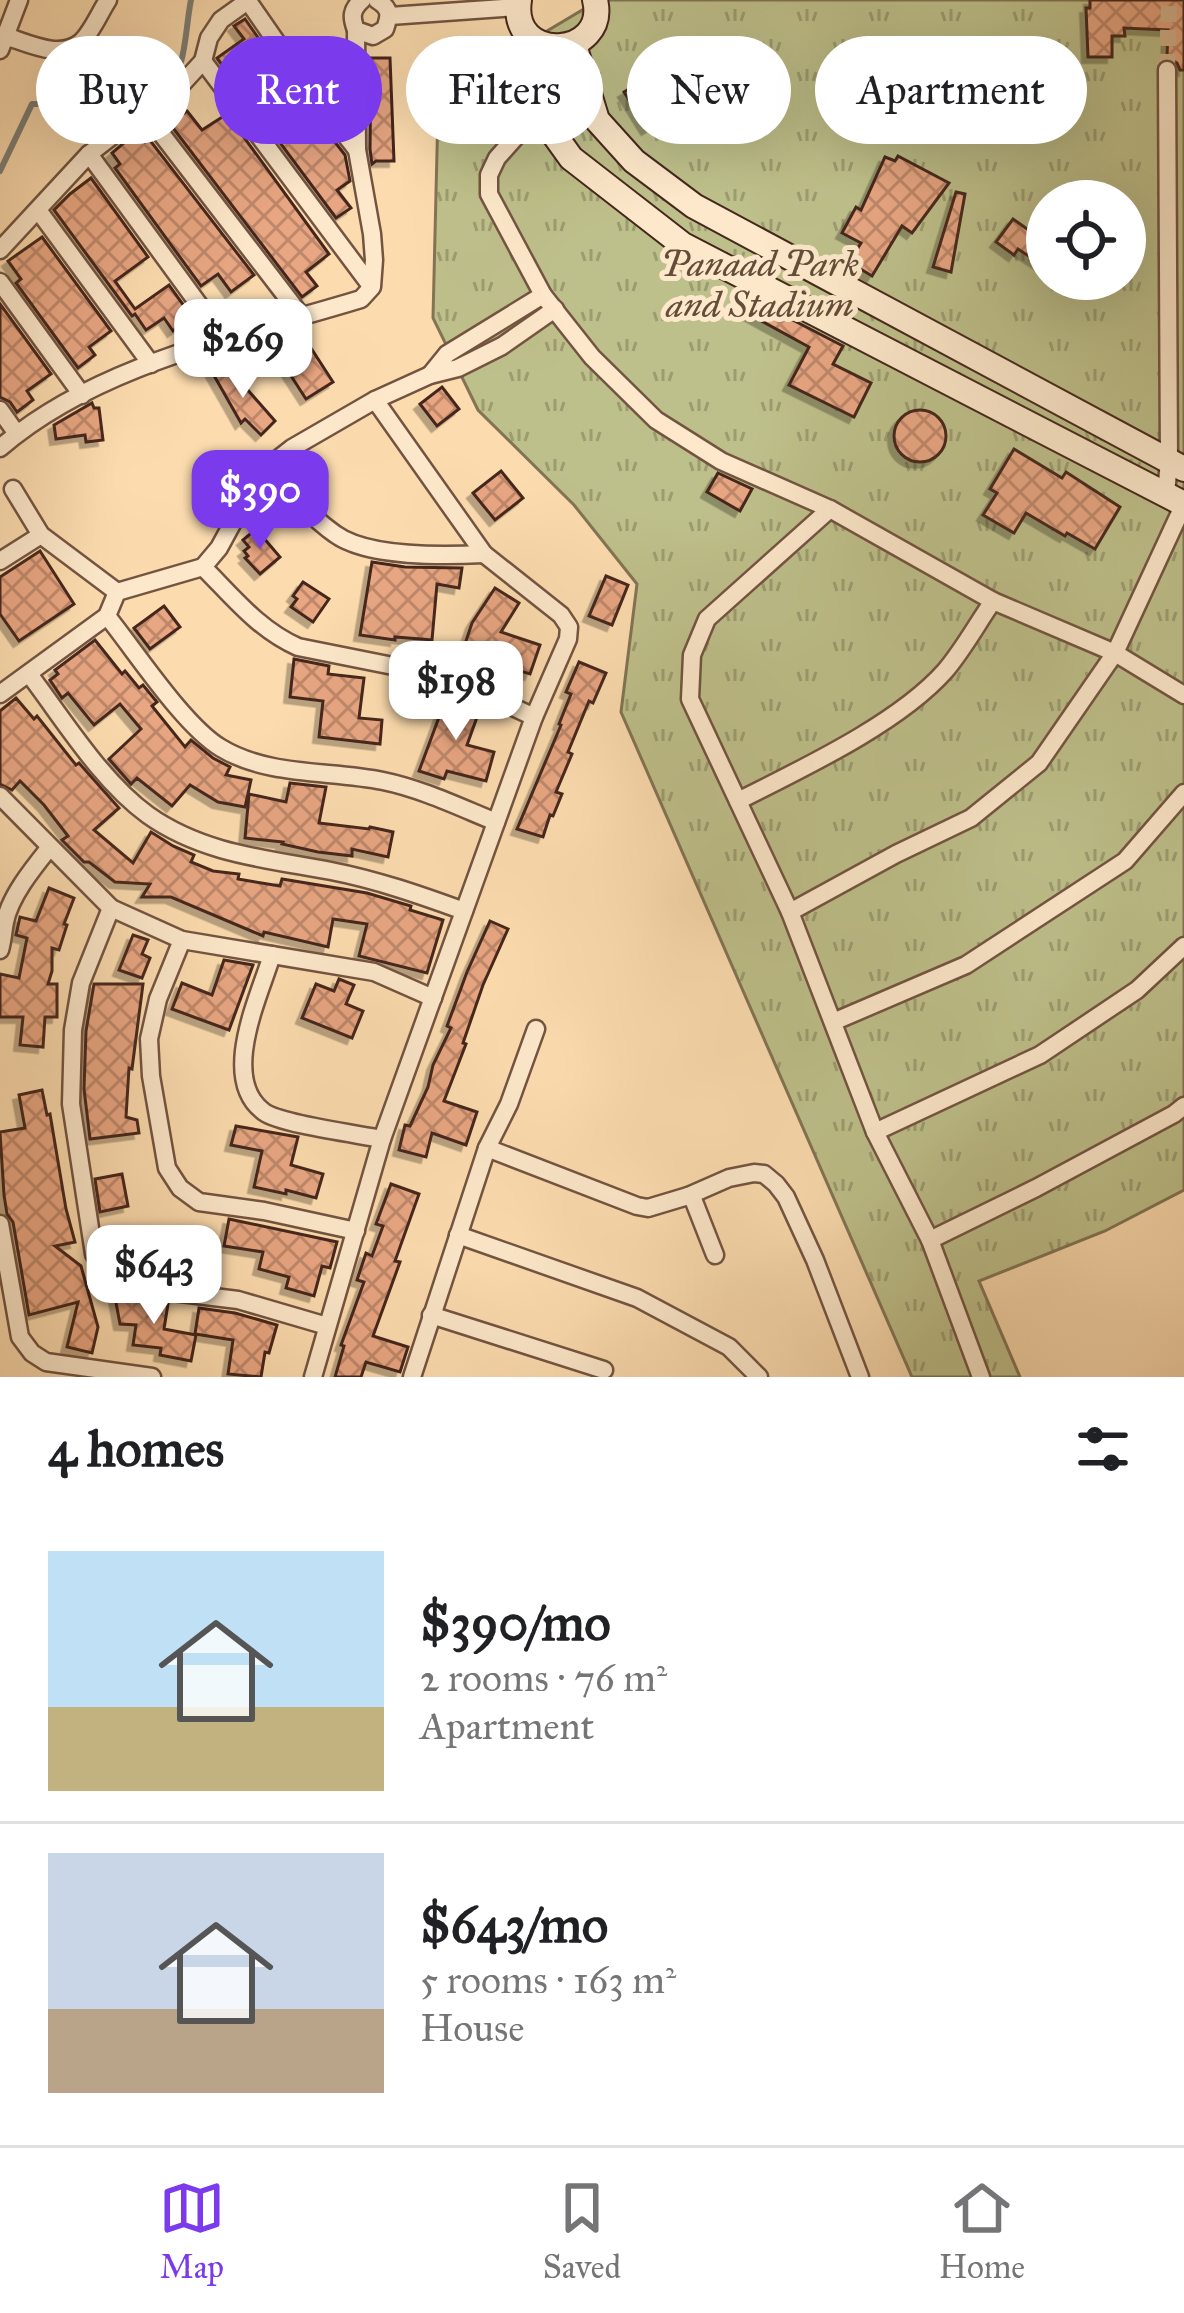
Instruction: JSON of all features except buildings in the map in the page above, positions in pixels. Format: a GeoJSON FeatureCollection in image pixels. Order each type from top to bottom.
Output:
{"type":"FeatureCollection","features":[{"type":"Feature","properties":{"kind":"street"},"geometry":{"type":"LineString","coordinates":[[19,0],[3,43],[50,50],[81,41],[108,0]]}},
{"type":"Feature","properties":{"kind":"street"},"geometry":{"type":"LineString","coordinates":[[190,76],[203,62],[209,38],[221,20],[248,0],[356,150]]}},
{"type":"Feature","properties":{"kind":"street"},"geometry":{"type":"LineString","coordinates":[[0,448],[45,413],[152,364],[361,299],[372,286],[372,234],[356,150],[356,30],[352,18],[362,0]]}},
{"type":"Feature","properties":{"kind":"street"},"geometry":{"type":"LineString","coordinates":[[356,30],[373,36],[385,29],[390,16],[377,0]]}},
{"type":"Feature","properties":{"kind":"street"},"geometry":{"type":"LineString","coordinates":[[585,36],[597,9],[595,0]]}},
{"type":"Feature","properties":{"kind":"street"},"geometry":{"type":"LineString","coordinates":[[390,16],[518,4],[522,28],[529,36]]}},
{"type":"Feature","properties":{"kind":"street"},"geometry":{"type":"LineString","coordinates":[[203,62],[372,286]]}},
{"type":"Feature","properties":{"kind":"street"},"geometry":{"type":"LineString","coordinates":[[790,912],[971,818],[1039,763],[1115,653],[1178,500],[1167,70]]}},
{"type":"Feature","properties":{"kind":"street"},"geometry":{"type":"LineString","coordinates":[[603,127],[634,161],[694,206],[1176,465]]}},
{"type":"Feature","properties":{"kind":"street"},"geometry":{"type":"LineString","coordinates":[[0,250],[102,144]]}},
{"type":"Feature","properties":{"kind":"street"},"geometry":{"type":"LineString","coordinates":[[169,144],[302,317]]}},
{"type":"Feature","properties":{"kind":"street"},"geometry":{"type":"LineString","coordinates":[[509,144],[489,175],[489,194],[549,302],[592,357],[656,420],[721,461],[830,509],[993,602],[1115,653],[1184,695]]}},
{"type":"Feature","properties":{"kind":"street"},"geometry":{"type":"LineString","coordinates":[[561,144],[571,158],[683,245],[1178,500]]}},
{"type":"Feature","properties":{"kind":"street"},"geometry":{"type":"LineString","coordinates":[[89,154],[224,339]]}},
{"type":"Feature","properties":{"kind":"street"},"geometry":{"type":"LineString","coordinates":[[38,210],[152,364]]}},
{"type":"Feature","properties":{"kind":"street"},"geometry":{"type":"LineString","coordinates":[[0,282],[82,395]]}},
{"type":"Feature","properties":{"kind":"street"},"geometry":{"type":"LineString","coordinates":[[117,592],[203,567],[268,466],[375,400],[502,346],[549,302]]}},
{"type":"Feature","properties":{"kind":"street"},"geometry":{"type":"LineString","coordinates":[[314,1377],[382,1139],[534,717],[568,640],[561,614],[484,554],[375,400]]}},
{"type":"Feature","properties":{"kind":"street"},"geometry":{"type":"LineString","coordinates":[[0,410],[17,434]]}},
{"type":"Feature","properties":{"kind":"street"},"geometry":{"type":"LineString","coordinates":[[268,466],[338,537],[362,546],[433,557],[484,554]]}},
{"type":"Feature","properties":{"kind":"street"},"geometry":{"type":"LineString","coordinates":[[13,490],[41,535],[117,592]]}},
{"type":"Feature","properties":{"kind":"street"},"geometry":{"type":"LineString","coordinates":[[830,509],[707,619],[692,655],[690,699],[790,912],[875,1132],[930,1240],[981,1377]]}},
{"type":"Feature","properties":{"kind":"street"},"geometry":{"type":"LineString","coordinates":[[0,562],[41,535]]}},
{"type":"Feature","properties":{"kind":"street"},"geometry":{"type":"LineString","coordinates":[[203,567],[264,629],[282,640],[428,673],[469,686],[534,717]]}},
{"type":"Feature","properties":{"kind":"street"},"geometry":{"type":"LineString","coordinates":[[0,694],[107,616],[117,592]]}},
{"type":"Feature","properties":{"kind":"street"},"geometry":{"type":"LineString","coordinates":[[738,801],[900,711],[944,671],[993,602]]}},
{"type":"Feature","properties":{"kind":"street"},"geometry":{"type":"LineString","coordinates":[[107,616],[198,730],[221,748],[282,768],[384,781],[496,822]]}},
{"type":"Feature","properties":{"kind":"street"},"geometry":{"type":"LineString","coordinates":[[29,674],[115,786],[147,814],[186,838],[236,856],[388,884],[464,910]]}},
{"type":"Feature","properties":{"kind":"street"},"geometry":{"type":"LineString","coordinates":[[833,1022],[966,965],[1006,939],[1125,861],[1184,793]]}},
{"type":"Feature","properties":{"kind":"street"},"geometry":{"type":"LineString","coordinates":[[0,796],[111,908],[182,940],[374,972],[433,998]]}},
{"type":"Feature","properties":{"kind":"street"},"geometry":{"type":"LineString","coordinates":[[0,950],[5,922],[23,882],[50,847]]}},
{"type":"Feature","properties":{"kind":"street"},"geometry":{"type":"LineString","coordinates":[[111,908],[81,983],[74,1030],[71,1104],[94,1254],[108,1276],[148,1289],[238,1300],[327,1326]]}},
{"type":"Feature","properties":{"kind":"street"},"geometry":{"type":"LineString","coordinates":[[182,940],[158,1000],[149,1039],[167,1168],[180,1188],[200,1202],[356,1231]]}},
{"type":"Feature","properties":{"kind":"street"},"geometry":{"type":"LineString","coordinates":[[875,1132],[1040,1055],[1136,990],[1184,946]]}},
{"type":"Feature","properties":{"kind":"street"},"geometry":{"type":"LineString","coordinates":[[272,955],[242,1053],[248,1095],[266,1115],[382,1139]]}},
{"type":"Feature","properties":{"kind":"street"},"geometry":{"type":"LineString","coordinates":[[412,1377],[487,1148],[536,1030]]}},
{"type":"Feature","properties":{"kind":"street"},"geometry":{"type":"LineString","coordinates":[[930,1240],[1184,1106]]}},
{"type":"Feature","properties":{"kind":"street"},"geometry":{"type":"LineString","coordinates":[[487,1148],[648,1208],[729,1178],[764,1174],[786,1197],[860,1377]]}},
{"type":"Feature","properties":{"kind":"street"},"geometry":{"type":"LineString","coordinates":[[688,1196],[715,1255]]}},
{"type":"Feature","properties":{"kind":"street"},"geometry":{"type":"LineString","coordinates":[[0,1224],[20,1337],[32,1353],[46,1362],[152,1377]]}},
{"type":"Feature","properties":{"kind":"street"},"geometry":{"type":"LineString","coordinates":[[458,1235],[637,1298],[729,1347],[759,1377]]}},
{"type":"Feature","properties":{"kind":"street"},"geometry":{"type":"LineString","coordinates":[[430,1315],[604,1370]]}},
{"type":"Feature","properties":{"kind":"street"},"geometry":{"type":"LineString","coordinates":[[0,1341],[20,1337]]}},
{"type":"Feature","properties":{"kind":"green space","name":"Panaad Park and Stadium"},"geometry":{"type":"Polygon","coordinates":[[[599,0],[1184,0],[1184,1190],[1105,1231],[979,1281],[1020,1377],[912,1377],[621,712],[637,584],[574,505],[478,410],[433,318],[437,144],[603,144],[603,36],[539,36],[599,0]]]}},
{"type":"Feature","properties":{"kind":"waterway"},"geometry":{"type":"LineString","coordinates":[[0,171],[32,104],[114,101],[155,90],[170,80],[182,58],[191,0]]}},
{"type":"Feature","properties":{"kind":"tunnel"},"geometry":{"type":"LineString","coordinates":[[1167,70],[1169,0]]}}]}
